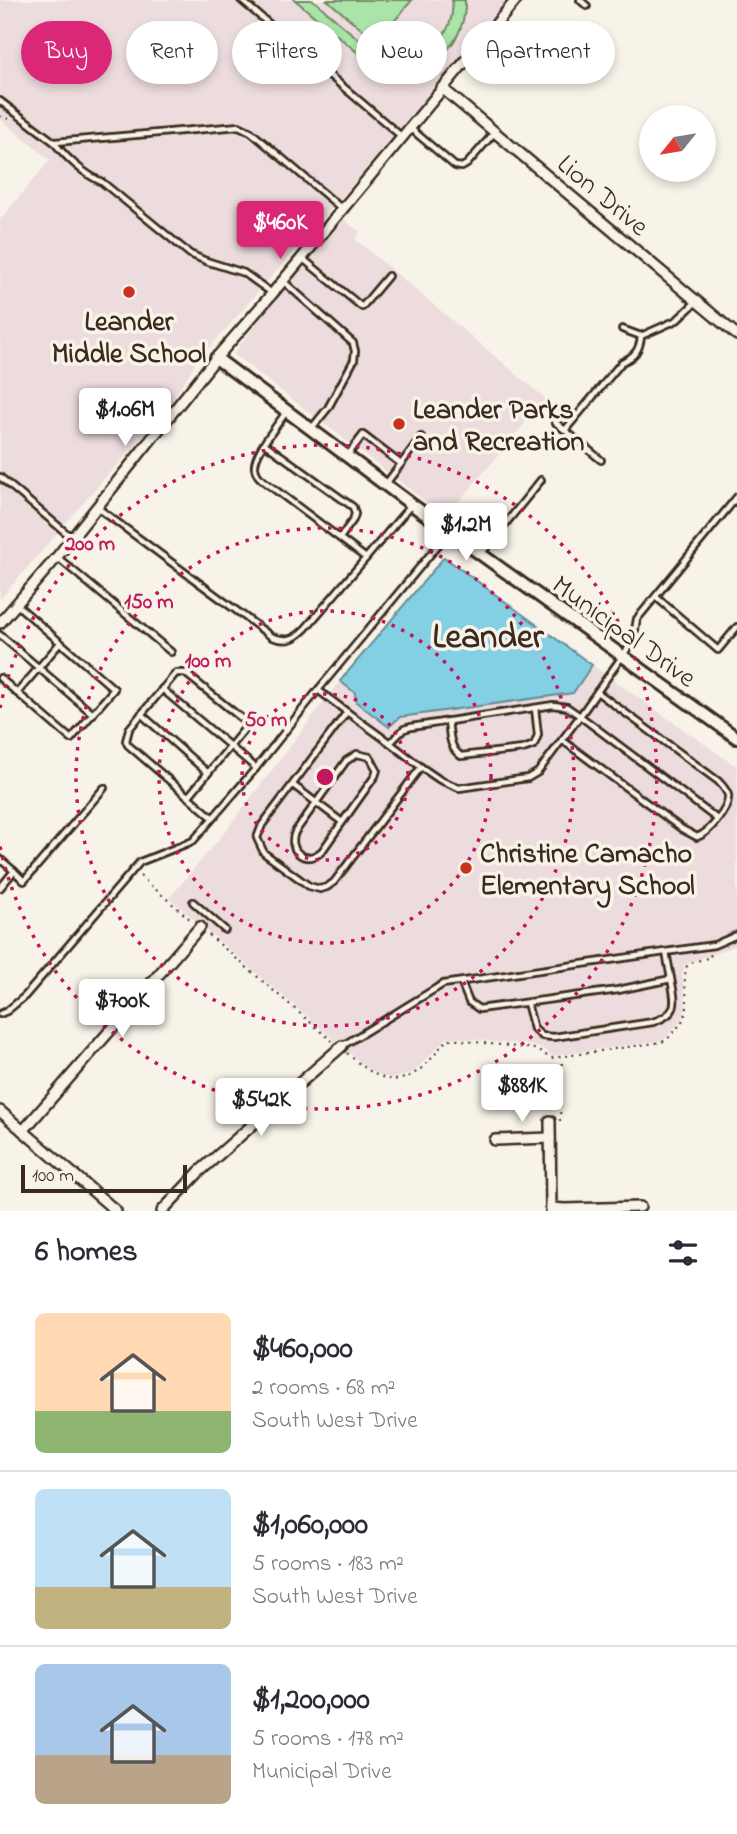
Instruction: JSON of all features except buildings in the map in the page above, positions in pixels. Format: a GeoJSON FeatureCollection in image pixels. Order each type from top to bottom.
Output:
{"type":"FeatureCollection","features":[{"type":"Feature","properties":{"kind":"street"},"geometry":{"type":"LineString","coordinates":[[0,623],[57,557],[216,358],[516,0]]}},
{"type":"Feature","properties":{"kind":"street","name":"Lion Drive"},"geometry":{"type":"LineString","coordinates":[[442,88],[737,335]]}},
{"type":"Feature","properties":{"kind":"street","name":"Municipal Drive"},"geometry":{"type":"LineString","coordinates":[[216,358],[449,532],[737,738]]}},
{"type":"Feature","properties":{"kind":"street"},"geometry":{"type":"LineString","coordinates":[[23,1131],[200,927]]}},
{"type":"Feature","properties":{"kind":"street"},"geometry":{"type":"LineString","coordinates":[[162,1211],[199,1172],[341,1047]]}},
{"type":"Feature","properties":{"kind":"street"},"geometry":{"type":"LineString","coordinates":[[0,1111],[116,1211]]}},
{"type":"Feature","properties":{"kind":"street"},"geometry":{"type":"LineString","coordinates":[[551,1121],[551,1210],[640,1206]]}},
{"type":"Feature","properties":{"kind":"street"},"geometry":{"type":"LineString","coordinates":[[495,1140],[551,1138]]}},
{"type":"Feature","properties":{"kind":"lane"},"geometry":{"type":"LineString","coordinates":[[241,0],[401,136]]}},
{"type":"Feature","properties":{"kind":"lane"},"geometry":{"type":"LineString","coordinates":[[580,0],[587,6]]}},
{"type":"Feature","properties":{"kind":"lane"},"geometry":{"type":"LineString","coordinates":[[0,101],[190,254],[250,276],[272,293]]}},
{"type":"Feature","properties":{"kind":"lane"},"geometry":{"type":"LineString","coordinates":[[54,142],[239,126],[251,132],[342,209]]}},
{"type":"Feature","properties":{"kind":"lane"},"geometry":{"type":"LineString","coordinates":[[409,128],[455,166],[461,167],[467,164],[494,132]]}},
{"type":"Feature","properties":{"kind":"lane"},"geometry":{"type":"LineString","coordinates":[[302,258],[362,307],[388,276]]}},
{"type":"Feature","properties":{"kind":"lane"},"geometry":{"type":"LineString","coordinates":[[283,281],[353,343],[355,351],[354,360],[328,408],[310,429]]}},
{"type":"Feature","properties":{"kind":"lane"},"geometry":{"type":"LineString","coordinates":[[622,328],[641,336],[677,320],[696,301]]}},
{"type":"Feature","properties":{"kind":"lane"},"geometry":{"type":"LineString","coordinates":[[565,430],[622,362],[636,353],[641,336]]}},
{"type":"Feature","properties":{"kind":"lane"},"geometry":{"type":"LineString","coordinates":[[287,412],[257,456],[254,466],[257,474],[366,558]]}},
{"type":"Feature","properties":{"kind":"lane"},"geometry":{"type":"LineString","coordinates":[[555,422],[601,460]]}},
{"type":"Feature","properties":{"kind":"lane"},"geometry":{"type":"LineString","coordinates":[[347,456],[363,435],[401,464]]}},
{"type":"Feature","properties":{"kind":"lane"},"geometry":{"type":"LineString","coordinates":[[385,485],[421,437]]}},
{"type":"Feature","properties":{"kind":"lane"},"geometry":{"type":"LineString","coordinates":[[265,444],[353,507],[353,520],[340,538]]}},
{"type":"Feature","properties":{"kind":"lane"},"geometry":{"type":"LineString","coordinates":[[0,477],[72,537]]}},
{"type":"Feature","properties":{"kind":"lane"},"geometry":{"type":"LineString","coordinates":[[481,555],[541,480]]}},
{"type":"Feature","properties":{"kind":"lane"},"geometry":{"type":"LineString","coordinates":[[318,690],[421,767],[459,789],[528,778],[538,772],[623,657],[633,641],[638,619],[737,497]]}},
{"type":"Feature","properties":{"kind":"lane"},"geometry":{"type":"LineString","coordinates":[[97,507],[281,641],[290,640],[305,629],[411,504]]}},
{"type":"Feature","properties":{"kind":"lane"},"geometry":{"type":"LineString","coordinates":[[0,1014],[8,1011],[25,996],[140,862],[193,841],[449,532]]}},
{"type":"Feature","properties":{"kind":"lane"},"geometry":{"type":"LineString","coordinates":[[57,557],[171,652]]}},
{"type":"Feature","properties":{"kind":"lane"},"geometry":{"type":"LineString","coordinates":[[656,597],[718,650],[737,627]]}},
{"type":"Feature","properties":{"kind":"lane"},"geometry":{"type":"LineString","coordinates":[[0,678],[71,739],[114,689],[16,604]]}},
{"type":"Feature","properties":{"kind":"lane"},"geometry":{"type":"LineString","coordinates":[[0,635],[93,714]]}},
{"type":"Feature","properties":{"kind":"lane"},"geometry":{"type":"LineString","coordinates":[[17,693],[60,643]]}},
{"type":"Feature","properties":{"kind":"lane"},"geometry":{"type":"LineString","coordinates":[[188,797],[247,726],[246,722],[185,673],[176,673],[128,729],[126,741],[128,745],[188,797],[212,817]]}},
{"type":"Feature","properties":{"kind":"lane"},"geometry":{"type":"LineString","coordinates":[[162,689],[256,768]]}},
{"type":"Feature","properties":{"kind":"lane"},"geometry":{"type":"LineString","coordinates":[[562,740],[682,829],[697,837],[705,834],[726,807],[729,799],[725,788],[718,781],[597,692]]}},
{"type":"Feature","properties":{"kind":"lane"},"geometry":{"type":"LineString","coordinates":[[390,743],[404,729],[411,727],[553,705],[567,707],[717,819]]}},
{"type":"Feature","properties":{"kind":"lane"},"geometry":{"type":"LineString","coordinates":[[448,721],[452,747],[461,756],[523,749],[534,744],[538,735],[535,708]]}},
{"type":"Feature","properties":{"kind":"lane"},"geometry":{"type":"LineString","coordinates":[[347,712],[262,825],[257,838],[264,853],[309,886],[320,889],[327,887],[334,882],[421,767]]}},
{"type":"Feature","properties":{"kind":"lane"},"geometry":{"type":"LineString","coordinates":[[141,714],[208,773]]}},
{"type":"Feature","properties":{"kind":"lane"},"geometry":{"type":"LineString","coordinates":[[357,754],[370,757],[375,763],[375,776],[342,822],[317,855],[305,857],[292,843],[293,837],[316,803],[351,757],[357,754]]}},
{"type":"Feature","properties":{"kind":"lane"},"geometry":{"type":"LineString","coordinates":[[293,785],[342,822]]}},
{"type":"Feature","properties":{"kind":"lane"},"geometry":{"type":"LineString","coordinates":[[0,859],[24,881],[104,788]]}},
{"type":"Feature","properties":{"kind":"lane"},"geometry":{"type":"LineString","coordinates":[[0,888],[13,872]]}},
{"type":"Feature","properties":{"kind":"lane"},"geometry":{"type":"LineString","coordinates":[[193,902],[225,930]]}},
{"type":"Feature","properties":{"kind":"lane"},"geometry":{"type":"LineString","coordinates":[[200,927],[209,916]]}},
{"type":"Feature","properties":{"kind":"lane"},"geometry":{"type":"LineString","coordinates":[[341,1047],[443,984],[714,945],[737,934]]}},
{"type":"Feature","properties":{"kind":"lane"},"geometry":{"type":"LineString","coordinates":[[527,1003],[534,1029],[542,1036],[554,1037],[653,1022],[672,1013],[674,1003],[666,952]]}},
{"type":"Feature","properties":{"kind":"lane"},"geometry":{"type":"LineString","coordinates":[[461,982],[469,1002],[479,1009],[671,979]]}},
{"type":"Feature","properties":{"kind":"path"},"geometry":{"type":"LineString","coordinates":[[142,878],[373,1074],[393,1080],[407,1077],[418,1070],[432,1059],[449,1039],[534,1049],[551,1058],[662,1042],[669,1039],[687,1014],[684,979],[687,966],[711,957]]}},
{"type":"Feature","properties":{"kind":"path"},"geometry":{"type":"LineString","coordinates":[[561,1121],[562,1057]]}},
{"type":"Feature","properties":{"kind":"shaded area","name":"Leander Middle School"},"geometry":{"type":"Polygon","coordinates":[[[0,0],[507,0],[489,21],[461,21],[461,55],[447,72],[447,21],[356,21],[356,84],[437,84],[195,364],[161,418],[0,599],[0,220],[50,160],[0,119],[0,0]]]}},
{"type":"Feature","properties":{"kind":"shaded area"},"geometry":{"type":"Polygon","coordinates":[[[342,218],[360,232],[355,239],[546,399],[446,517],[233,354],[342,218]]]}},
{"type":"Feature","properties":{"kind":"shaded area","name":"Christine Camacho Elementary School"},"geometry":{"type":"Polygon","coordinates":[[[592,665],[737,767],[737,945],[686,964],[682,975],[686,1008],[681,1021],[664,1040],[552,1056],[534,1046],[450,1037],[414,1072],[390,1078],[368,1069],[169,898],[220,838],[340,681],[389,727],[400,717],[572,693],[592,665]]]}},
{"type":"Feature","properties":{"kind":"green space"},"geometry":{"type":"Polygon","coordinates":[[[295,0],[318,3],[338,21],[320,21],[295,0]]]}},
{"type":"Feature","properties":{"kind":"green space"},"geometry":{"type":"Polygon","coordinates":[[[327,0],[412,0],[394,21],[356,21],[356,24],[327,0]]]}},
{"type":"Feature","properties":{"kind":"green space"},"geometry":{"type":"Polygon","coordinates":[[[452,0],[465,0],[461,28],[447,50],[447,28],[452,0]]]}},
{"type":"Feature","properties":{"kind":"green space"},"geometry":{"type":"Polygon","coordinates":[[[342,24],[356,36],[356,51],[342,39],[342,24]]]}},
{"type":"Feature","properties":{"kind":"water"},"geometry":{"type":"Polygon","coordinates":[[[444,557],[592,665],[573,693],[400,717],[389,727],[356,702],[355,693],[340,681],[444,557]]]}},
{"type":"Feature","properties":{"kind":"place","name":"Leander Middle School"},"geometry":{"type":"Point","coordinates":[129,292]}},
{"type":"Feature","properties":{"kind":"place","name":"Leander Parks and Recreation"},"geometry":{"type":"Point","coordinates":[399,424]}},
{"type":"Feature","properties":{"kind":"place","name":"Christine Camacho Elementary School"},"geometry":{"type":"Point","coordinates":[466,868]}},
{"type":"Feature","properties":{"kind":"district","name":"Leander"},"geometry":{"type":"Point","coordinates":[488,635]}}]}
